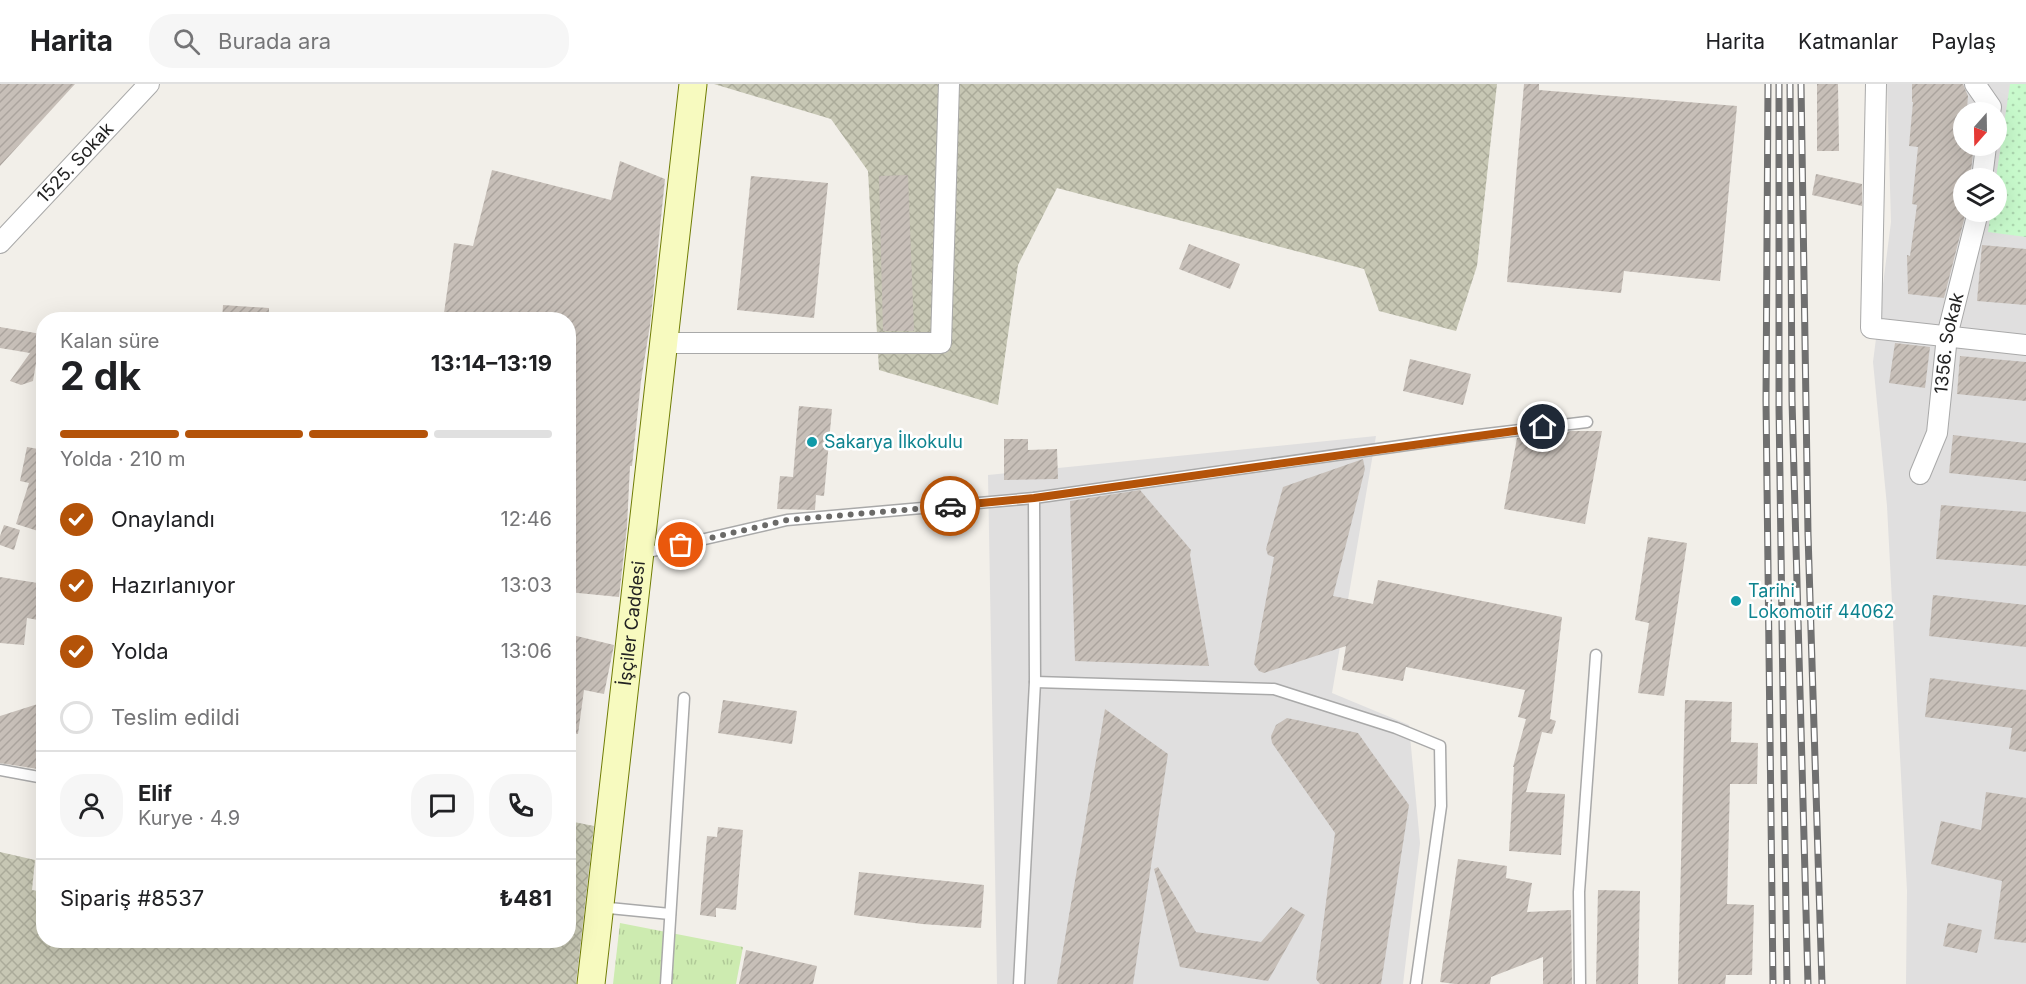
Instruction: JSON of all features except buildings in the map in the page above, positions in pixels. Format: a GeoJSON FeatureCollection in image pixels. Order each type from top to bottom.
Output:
{"type":"FeatureCollection","features":[{"type":"Feature","properties":{"kind":"street","name":"1525. Sokak"},"geometry":{"type":"LineString","coordinates":[[0,243],[149,84]]}},
{"type":"Feature","properties":{"kind":"street","name":"İşçiler Caddesi"},"geometry":{"type":"LineString","coordinates":[[591,984],[693,84]]}},
{"type":"Feature","properties":{"kind":"street"},"geometry":{"type":"LineString","coordinates":[[663,343],[941,343],[949,84]]}},
{"type":"Feature","properties":{"kind":"street"},"geometry":{"type":"LineString","coordinates":[[1876,84],[1871,328],[2026,345]]}},
{"type":"Feature","properties":{"kind":"street"},"geometry":{"type":"LineString","coordinates":[[1975,84],[1988,102]]}},
{"type":"Feature","properties":{"kind":"street","name":"1356. Sokak"},"geometry":{"type":"LineString","coordinates":[[1920,474],[1937,433],[1947,336],[1976,222]]}},
{"type":"Feature","properties":{"kind":"lane"},"geometry":{"type":"LineString","coordinates":[[639,554],[787,520],[1034,498],[1470,436],[1587,422]]}},
{"type":"Feature","properties":{"kind":"lane"},"geometry":{"type":"LineString","coordinates":[[1019,984],[1035,682],[1034,498]]}},
{"type":"Feature","properties":{"kind":"lane"},"geometry":{"type":"LineString","coordinates":[[1580,984],[1579,892],[1596,656]]}},
{"type":"Feature","properties":{"kind":"lane"},"geometry":{"type":"LineString","coordinates":[[1035,682],[1274,689],[1396,728],[1440,746],[1441,806],[1416,984]]}},
{"type":"Feature","properties":{"kind":"lane"},"geometry":{"type":"LineString","coordinates":[[666,984],[684,698]]}},
{"type":"Feature","properties":{"kind":"lane"},"geometry":{"type":"LineString","coordinates":[[0,770],[36,777]]}},
{"type":"Feature","properties":{"kind":"lane"},"geometry":{"type":"LineString","coordinates":[[599,907],[670,914]]}},
{"type":"Feature","properties":{"kind":"shaded area"},"geometry":{"type":"Polygon","coordinates":[[[714,84],[1497,84],[1477,266],[1456,331],[1379,311],[1364,269],[1057,188],[1018,265],[998,405],[879,370],[868,171],[831,119],[714,84]]]}},
{"type":"Feature","properties":{"kind":"shaded area"},"geometry":{"type":"Polygon","coordinates":[[[1887,84],[2026,84],[2026,984],[1906,984],[1907,891],[1887,506],[1873,362],[1891,222],[1887,84]]]}},
{"type":"Feature","properties":{"kind":"shaded area"},"geometry":{"type":"Polygon","coordinates":[[[1376,436],[1332,693],[1409,725],[1420,843],[1403,984],[997,984],[988,475],[1376,436]]]}},
{"type":"Feature","properties":{"kind":"shaded area"},"geometry":{"type":"Polygon","coordinates":[[[576,822],[594,826],[576,984],[0,984],[0,852],[35,860],[32,890],[36,891],[36,948],[576,948],[576,822]]]}},
{"type":"Feature","properties":{"kind":"green space"},"geometry":{"type":"Polygon","coordinates":[[[2010,84],[2026,84],[2026,237],[1988,232],[1990,222],[2007,222],[2007,168],[1997,168],[1999,156],[2007,156],[2007,104],[2010,84]]]}},
{"type":"Feature","properties":{"kind":"green space"},"geometry":{"type":"Polygon","coordinates":[[[620,923],[743,947],[736,984],[613,984],[620,923]]]}},
{"type":"Feature","properties":{"kind":"railway"},"geometry":{"type":"LineString","coordinates":[[1768,84],[1766,401],[1773,984]]}},
{"type":"Feature","properties":{"kind":"railway"},"geometry":{"type":"LineString","coordinates":[[1779,84],[1779,407],[1787,984]]}},
{"type":"Feature","properties":{"kind":"railway"},"geometry":{"type":"LineString","coordinates":[[1790,84],[1792,400],[1808,984]]}},
{"type":"Feature","properties":{"kind":"railway"},"geometry":{"type":"LineString","coordinates":[[1801,84],[1808,534],[1822,984]]}},
{"type":"Feature","properties":{"kind":"way so far"},"geometry":{"type":"LineString","coordinates":[[681,545],[787,520],[950,506]]}},
{"type":"Feature","properties":{"kind":"place","name":"Sakarya İlkokulu"},"geometry":{"type":"Point","coordinates":[812,442]}},
{"type":"Feature","properties":{"kind":"place","name":"Tarihi Lokomotif 44062"},"geometry":{"type":"Point","coordinates":[1736,601]}},
{"type":"Feature","properties":{"kind":"route"},"geometry":{"type":"LineString","coordinates":[[950,506],[1034,498],[1543,427]]}}]}
